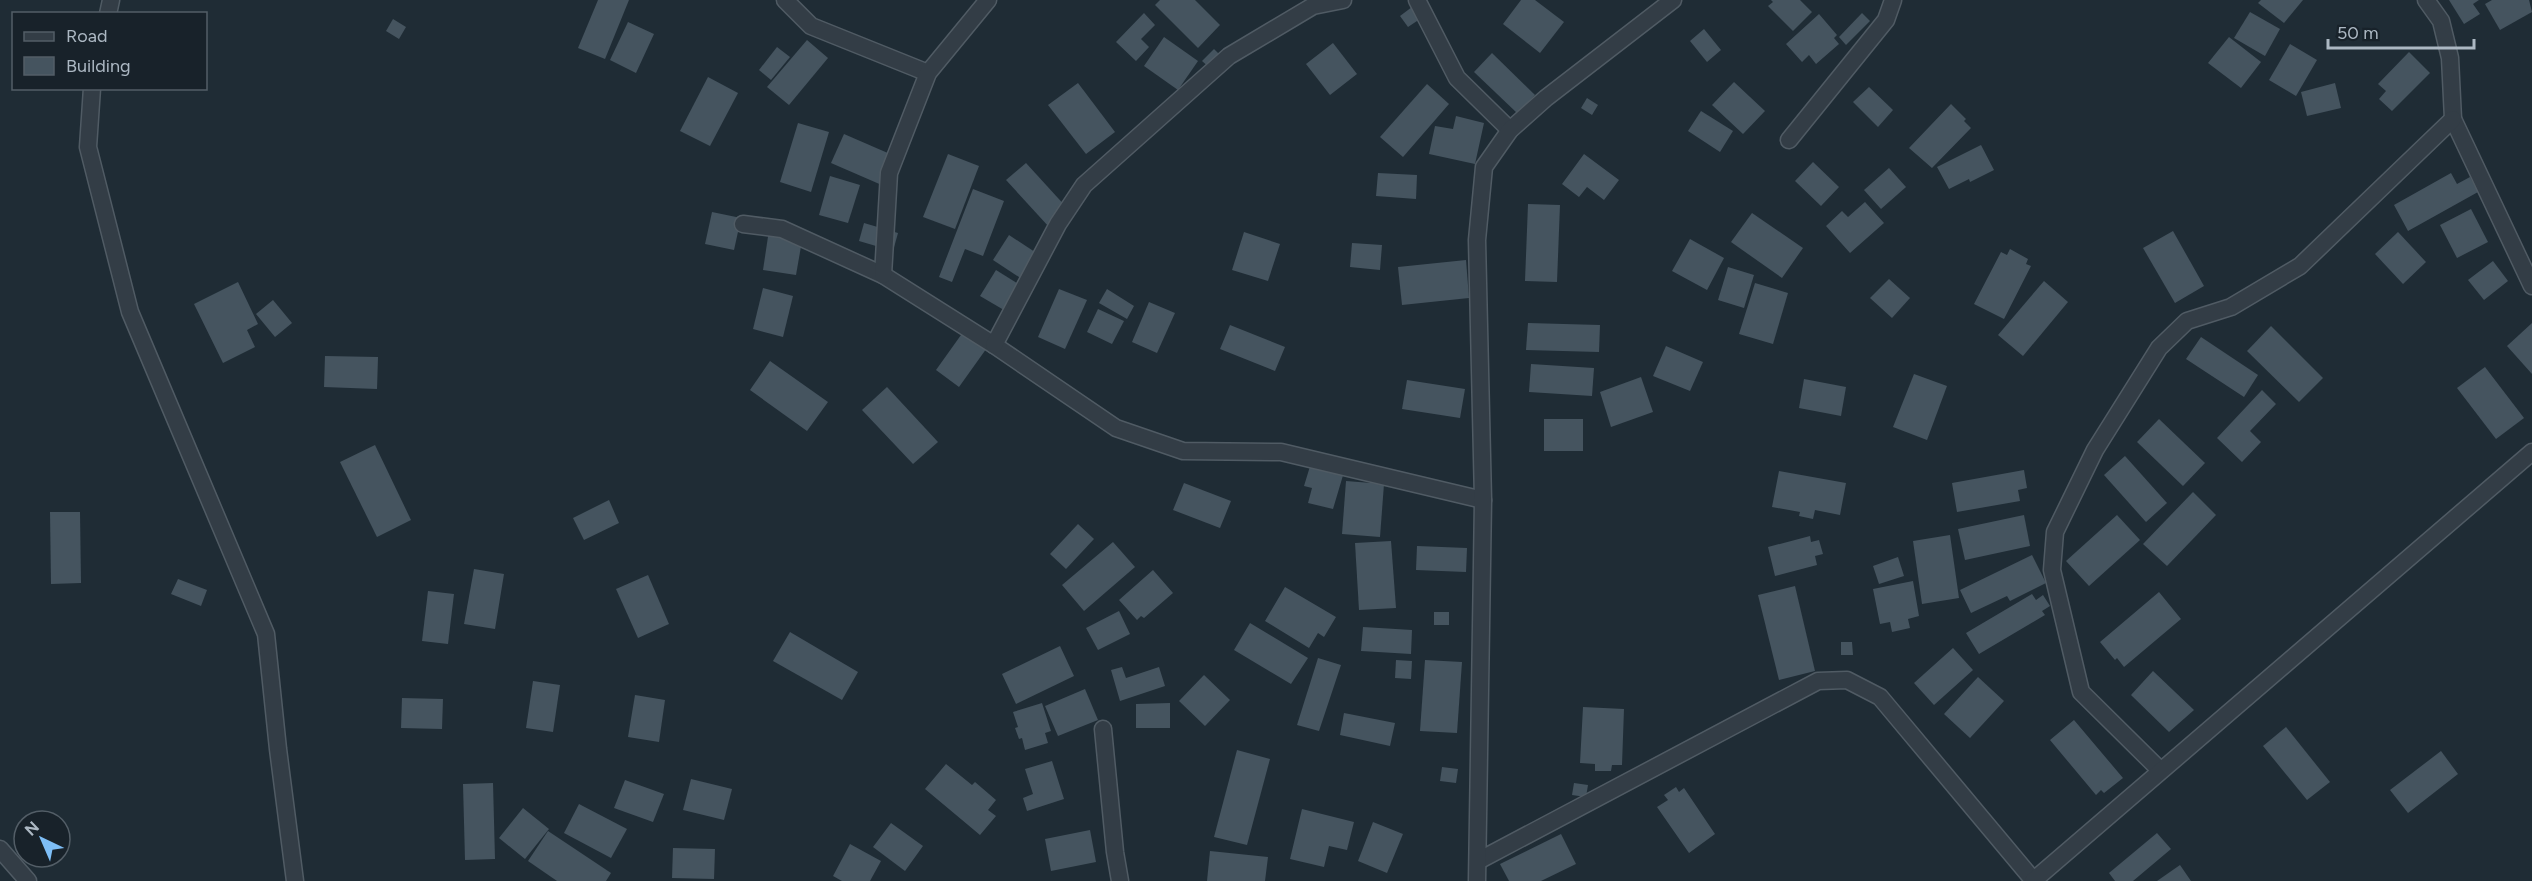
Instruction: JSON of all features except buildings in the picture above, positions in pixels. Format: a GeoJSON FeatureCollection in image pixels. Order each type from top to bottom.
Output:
{"type":"FeatureCollection","features":[{"type":"Feature","properties":{"kind":"street"},"geometry":{"type":"LineString","coordinates":[[785,0],[811,26],[928,73]]}},
{"type":"Feature","properties":{"kind":"street"},"geometry":{"type":"LineString","coordinates":[[883,275],[889,173],[928,73],[988,0]]}},
{"type":"Feature","properties":{"kind":"street"},"geometry":{"type":"LineString","coordinates":[[994,345],[1058,224],[1084,185],[1229,56],[1312,6],[1343,0]]}},
{"type":"Feature","properties":{"kind":"street"},"geometry":{"type":"LineString","coordinates":[[1417,0],[1457,78],[1510,130]]}},
{"type":"Feature","properties":{"kind":"street"},"geometry":{"type":"LineString","coordinates":[[1476,881],[1483,500],[1477,230],[1484,167],[1510,130],[1546,98],[1673,0]]}},
{"type":"Feature","properties":{"kind":"street"},"geometry":{"type":"LineString","coordinates":[[1789,140],[1886,20],[1893,0]]}},
{"type":"Feature","properties":{"kind":"street"},"geometry":{"type":"LineString","coordinates":[[2426,0],[2441,21],[2450,58],[2453,119],[2532,286]]}},
{"type":"Feature","properties":{"kind":"street"},"geometry":{"type":"LineString","coordinates":[[92,90],[88,147],[130,312],[266,634],[295,881]]}},
{"type":"Feature","properties":{"kind":"street"},"geometry":{"type":"LineString","coordinates":[[2160,770],[2080,693],[2052,570],[2055,532],[2095,450],[2166,341],[2187,321],[2231,307],[2300,267],[2453,119]]}},
{"type":"Feature","properties":{"kind":"street"},"geometry":{"type":"LineString","coordinates":[[743,224],[782,229],[883,275],[994,345],[1116,428],[1183,451],[1281,452],[1483,500]]}},
{"type":"Feature","properties":{"kind":"street"},"geometry":{"type":"LineString","coordinates":[[1478,861],[1818,681],[1847,680],[1880,698],[2034,881],[2160,770],[2529,460]]}},
{"type":"Feature","properties":{"kind":"street"},"geometry":{"type":"LineString","coordinates":[[1103,729],[1120,881]]}},
{"type":"Feature","properties":{"kind":"street"},"geometry":{"type":"LineString","coordinates":[[0,849],[28,881]]}}]}
